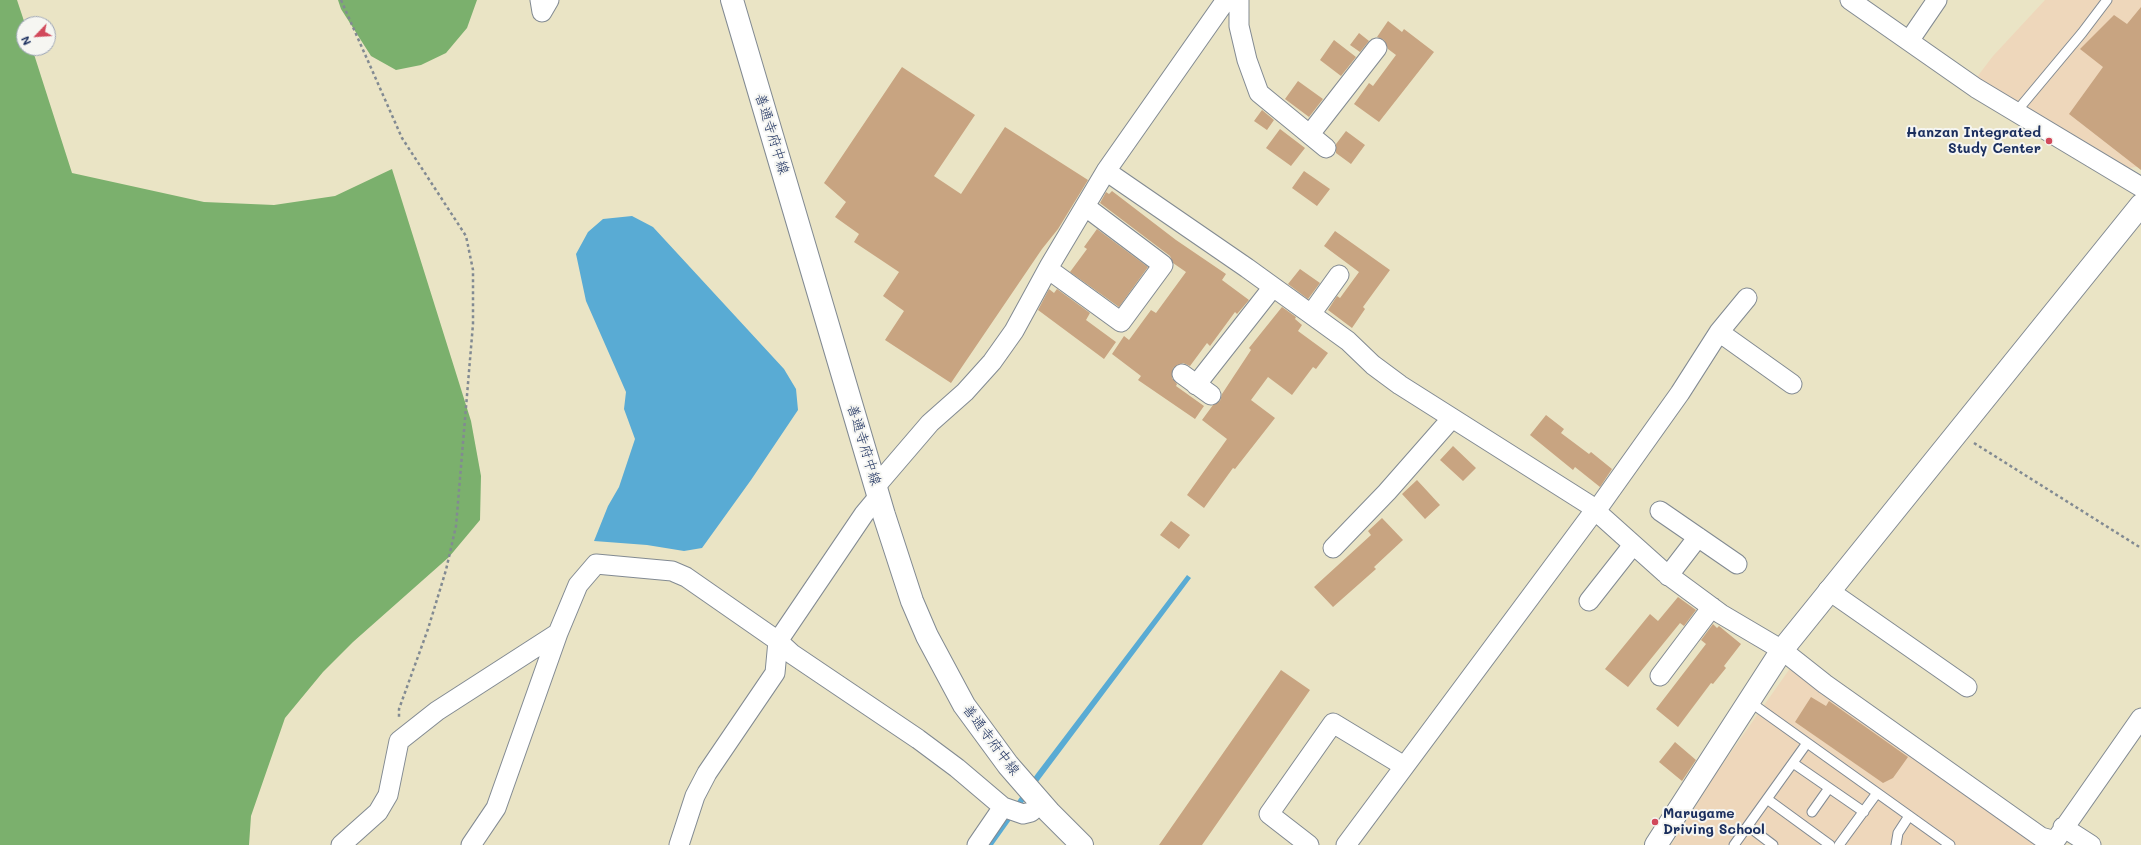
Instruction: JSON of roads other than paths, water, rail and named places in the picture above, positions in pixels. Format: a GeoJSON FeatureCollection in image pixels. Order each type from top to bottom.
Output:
{"type":"FeatureCollection","features":[{"type":"Feature","properties":{"kind":"main road","name":"善通寺府中線"},"geometry":{"type":"LineString","coordinates":[[732,0],[912,601],[945,673],[964,705],[1008,765],[1041,804],[1082,845]]}},
{"type":"Feature","properties":{"kind":"main road"},"geometry":{"type":"LineString","coordinates":[[1656,845],[1750,702],[1782,650],[1828,590],[2141,205]]}},
{"type":"Feature","properties":{"kind":"street"},"geometry":{"type":"LineString","coordinates":[[540,0],[542,12],[549,0]]}},
{"type":"Feature","properties":{"kind":"street"},"geometry":{"type":"LineString","coordinates":[[679,845],[695,796],[707,772],[774,673],[778,641],[878,491],[930,423],[965,392],[992,362],[1014,331],[1048,269],[1106,171],[1226,0]]}},
{"type":"Feature","properties":{"kind":"street"},"geometry":{"type":"LineString","coordinates":[[1239,0],[1239,26],[1247,60],[1259,93],[1326,148]]}},
{"type":"Feature","properties":{"kind":"street"},"geometry":{"type":"LineString","coordinates":[[1850,0],[1976,88],[2141,187]]}},
{"type":"Feature","properties":{"kind":"street"},"geometry":{"type":"LineString","coordinates":[[1909,41],[1936,0]]}},
{"type":"Feature","properties":{"kind":"street"},"geometry":{"type":"LineString","coordinates":[[1310,134],[1377,48]]}},
{"type":"Feature","properties":{"kind":"street"},"geometry":{"type":"LineString","coordinates":[[1106,171],[1348,340],[1372,365],[1400,385],[1588,504],[1668,576],[1712,607],[1782,650],[1825,684],[2040,837],[2054,841],[2141,718]]}},
{"type":"Feature","properties":{"kind":"street"},"geometry":{"type":"LineString","coordinates":[[1048,269],[1121,322],[1163,265],[1086,207]]}},
{"type":"Feature","properties":{"kind":"street"},"geometry":{"type":"LineString","coordinates":[[1311,314],[1339,275]]}},
{"type":"Feature","properties":{"kind":"street"},"geometry":{"type":"LineString","coordinates":[[1196,385],[1273,287]]}},
{"type":"Feature","properties":{"kind":"street"},"geometry":{"type":"LineString","coordinates":[[1346,845],[1596,511],[1680,393],[1720,332],[1746,298]]}},
{"type":"Feature","properties":{"kind":"street"},"geometry":{"type":"LineString","coordinates":[[1720,332],[1792,384]]}},
{"type":"Feature","properties":{"kind":"street"},"geometry":{"type":"LineString","coordinates":[[1333,548],[1387,492],[1452,418]]}},
{"type":"Feature","properties":{"kind":"street"},"geometry":{"type":"LineString","coordinates":[[1660,510],[1737,564]]}},
{"type":"Feature","properties":{"kind":"street"},"geometry":{"type":"LineString","coordinates":[[1668,576],[1698,537]]}},
{"type":"Feature","properties":{"kind":"street"},"geometry":{"type":"LineString","coordinates":[[1589,601],[1633,545]]}},
{"type":"Feature","properties":{"kind":"street"},"geometry":{"type":"LineString","coordinates":[[472,845],[496,808],[558,633],[578,585],[596,564],[613,564],[672,571],[686,577],[778,641],[792,654],[923,743],[957,768],[1003,807],[1023,814],[1031,812],[1041,804]]}},
{"type":"Feature","properties":{"kind":"street"},"geometry":{"type":"LineString","coordinates":[[1828,590],[1967,687]]}},
{"type":"Feature","properties":{"kind":"street"},"geometry":{"type":"LineString","coordinates":[[1660,676],[1712,607]]}},
{"type":"Feature","properties":{"kind":"street"},"geometry":{"type":"LineString","coordinates":[[341,845],[378,812],[388,795],[399,742],[437,711],[558,633]]}},
{"type":"Feature","properties":{"kind":"street"},"geometry":{"type":"LineString","coordinates":[[1309,845],[1269,814],[1333,723],[1404,766]]}},
{"type":"Feature","properties":{"kind":"street"},"geometry":{"type":"LineString","coordinates":[[977,845],[1003,807]]}},
{"type":"Feature","properties":{"kind":"street"},"geometry":{"type":"LineString","coordinates":[[2063,827],[2090,845]]}},
{"type":"Feature","properties":{"kind":"lane"},"geometry":{"type":"LineString","coordinates":[[2016,112],[2082,33],[2107,0]]}},
{"type":"Feature","properties":{"kind":"lane"},"geometry":{"type":"LineString","coordinates":[[1750,702],[1950,845]]}},
{"type":"Feature","properties":{"kind":"lane"},"geometry":{"type":"LineString","coordinates":[[1738,844],[1748,826],[1807,743]]}},
{"type":"Feature","properties":{"kind":"lane"},"geometry":{"type":"LineString","coordinates":[[1793,763],[1864,812]]}},
{"type":"Feature","properties":{"kind":"lane"},"geometry":{"type":"LineString","coordinates":[[1812,812],[1829,788]]}},
{"type":"Feature","properties":{"kind":"lane"},"geometry":{"type":"LineString","coordinates":[[1839,845],[1877,793]]}},
{"type":"Feature","properties":{"kind":"lane"},"geometry":{"type":"LineString","coordinates":[[1767,799],[1830,845]]}},
{"type":"Feature","properties":{"kind":"lane"},"geometry":{"type":"LineString","coordinates":[[1896,845],[1898,833],[1909,816]]}},
{"type":"Feature","properties":{"kind":"lane"},"geometry":{"type":"LineString","coordinates":[[1748,826],[1773,845]]}},
{"type":"Feature","properties":{"kind":"water"},"geometry":{"type":"Polygon","coordinates":[[[632,216],[653,227],[784,369],[796,389],[798,410],[751,480],[702,548],[684,551],[647,545],[594,541],[608,506],[619,487],[635,439],[624,409],[626,392],[586,301],[576,254],[588,232],[603,219],[632,216]]]}},
{"type":"Feature","properties":{"kind":"water"},"geometry":{"type":"Polygon","coordinates":[[[1187,575],[1191,578],[1040,779],[993,845],[987,845],[1036,774],[1187,575]]]}},
{"type":"Feature","properties":{"kind":"place","name":"Hanzan Integrated Study Center"},"geometry":{"type":"Point","coordinates":[2049,141]}},
{"type":"Feature","properties":{"kind":"place","name":"Marugame Driving School"},"geometry":{"type":"Point","coordinates":[1655,822]}}]}
